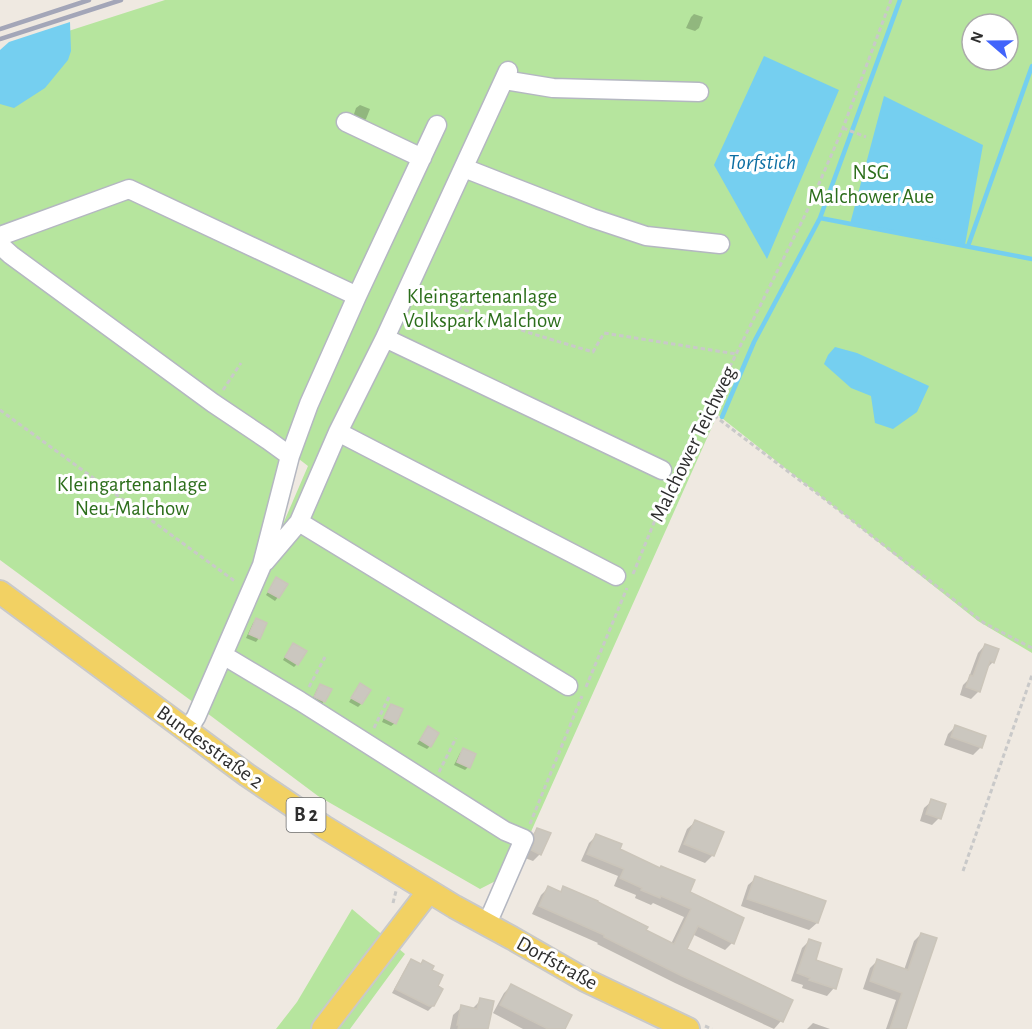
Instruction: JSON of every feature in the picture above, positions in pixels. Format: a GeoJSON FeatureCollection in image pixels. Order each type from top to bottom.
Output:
{"type":"FeatureCollection","features":[{"type":"Feature","properties":{"kind":"main road","name":"Bundesstraße 2"},"geometry":{"type":"LineString","coordinates":[[0,592],[247,776],[324,827],[429,891]]}},
{"type":"Feature","properties":{"kind":"main road","name":"Dorfstraße"},"geometry":{"type":"LineString","coordinates":[[429,891],[596,985],[688,1029]]}},
{"type":"Feature","properties":{"kind":"main road"},"geometry":{"type":"LineString","coordinates":[[323,1029],[429,891]]}},
{"type":"Feature","properties":{"kind":"lane"},"geometry":{"type":"LineString","coordinates":[[262,565],[299,522],[506,76],[553,87],[699,92]]}},
{"type":"Feature","properties":{"kind":"lane"},"geometry":{"type":"LineString","coordinates":[[346,122],[422,158]]}},
{"type":"Feature","properties":{"kind":"lane"},"geometry":{"type":"LineString","coordinates":[[187,731],[196,717],[262,565],[290,456],[309,404],[437,125]]}},
{"type":"Feature","properties":{"kind":"lane"},"geometry":{"type":"LineString","coordinates":[[464,168],[592,218],[646,236],[720,244]]}},
{"type":"Feature","properties":{"kind":"lane"},"geometry":{"type":"LineString","coordinates":[[0,236],[129,189],[357,296]]}},
{"type":"Feature","properties":{"kind":"lane"},"geometry":{"type":"LineString","coordinates":[[0,245],[213,404],[290,456]]}},
{"type":"Feature","properties":{"kind":"lane"},"geometry":{"type":"LineString","coordinates":[[384,338],[669,474]]}},
{"type":"Feature","properties":{"kind":"lane"},"geometry":{"type":"LineString","coordinates":[[339,432],[616,576]]}},
{"type":"Feature","properties":{"kind":"lane"},"geometry":{"type":"LineString","coordinates":[[299,522],[568,686]]}},
{"type":"Feature","properties":{"kind":"lane"},"geometry":{"type":"LineString","coordinates":[[223,655],[505,831],[524,839],[487,924]]}},
{"type":"Feature","properties":{"kind":"path","name":"Malchower Teichweg"},"geometry":{"type":"LineString","coordinates":[[524,839],[669,474],[701,416],[708,411],[808,209],[843,128],[891,0]]}},
{"type":"Feature","properties":{"kind":"path"},"geometry":{"type":"LineString","coordinates":[[843,128],[866,136]]}},
{"type":"Feature","properties":{"kind":"path"},"geometry":{"type":"LineString","coordinates":[[406,289],[530,333],[593,352],[604,333],[736,354]]}},
{"type":"Feature","properties":{"kind":"path"},"geometry":{"type":"LineString","coordinates":[[213,404],[242,363]]}},
{"type":"Feature","properties":{"kind":"path"},"geometry":{"type":"LineString","coordinates":[[0,410],[233,581],[251,590]]}},
{"type":"Feature","properties":{"kind":"path"},"geometry":{"type":"LineString","coordinates":[[708,411],[984,623],[1032,648]]}},
{"type":"Feature","properties":{"kind":"path"},"geometry":{"type":"LineString","coordinates":[[300,701],[325,657]]}},
{"type":"Feature","properties":{"kind":"path"},"geometry":{"type":"LineString","coordinates":[[963,871],[1032,675]]}},
{"type":"Feature","properties":{"kind":"path"},"geometry":{"type":"LineString","coordinates":[[367,743],[389,697]]}},
{"type":"Feature","properties":{"kind":"path"},"geometry":{"type":"LineString","coordinates":[[434,785],[456,738]]}},
{"type":"Feature","properties":{"kind":"green space"},"geometry":{"type":"Polygon","coordinates":[[[165,0],[1032,0],[1032,653],[978,621],[718,415],[720,409],[513,872],[480,889],[318,796],[203,710],[308,466],[286,449],[259,559],[197,705],[0,560],[0,53],[165,0]]]}},
{"type":"Feature","properties":{"kind":"green space"},"geometry":{"type":"Polygon","coordinates":[[[352,909],[405,954],[350,1029],[276,1029],[297,1002],[352,909]]]}},
{"type":"Feature","properties":{"kind":"water"},"geometry":{"type":"Polygon","coordinates":[[[70,22],[71,51],[68,60],[45,88],[14,108],[0,104],[0,50],[9,42],[70,22]]]}},
{"type":"Feature","properties":{"kind":"water","name":"Torfstich"},"geometry":{"type":"Polygon","coordinates":[[[764,56],[839,90],[767,259],[714,165],[764,56]]]}},
{"type":"Feature","properties":{"kind":"water"},"geometry":{"type":"Polygon","coordinates":[[[884,96],[983,145],[965,245],[850,224],[884,96]]]}},
{"type":"Feature","properties":{"kind":"water"},"geometry":{"type":"Polygon","coordinates":[[[835,347],[857,353],[929,386],[917,412],[893,429],[875,423],[871,396],[851,388],[824,364],[835,347]]]}},
{"type":"Feature","properties":{"kind":"building"},"geometry":{"type":"Polygon","coordinates":[[[276,577],[288,584],[279,598],[268,592],[276,577]]]}},
{"type":"Feature","properties":{"kind":"building"},"geometry":{"type":"Polygon","coordinates":[[[256,618],[267,623],[260,639],[249,634],[256,618]]]}},
{"type":"Feature","properties":{"kind":"building"},"geometry":{"type":"Polygon","coordinates":[[[293,643],[307,651],[298,665],[285,657],[293,643]]]}},
{"type":"Feature","properties":{"kind":"building"},"geometry":{"type":"Polygon","coordinates":[[[985,644],[999,649],[994,663],[990,661],[980,692],[966,687],[970,675],[973,676],[985,644]]]}},
{"type":"Feature","properties":{"kind":"building"},"geometry":{"type":"Polygon","coordinates":[[[360,683],[371,690],[362,704],[351,698],[360,683]]]}},
{"type":"Feature","properties":{"kind":"building"},"geometry":{"type":"Polygon","coordinates":[[[320,684],[332,689],[325,702],[314,697],[320,684]]]}},
{"type":"Feature","properties":{"kind":"building"},"geometry":{"type":"Polygon","coordinates":[[[391,704],[403,709],[396,724],[384,718],[391,704]]]}},
{"type":"Feature","properties":{"kind":"building"},"geometry":{"type":"Polygon","coordinates":[[[955,725],[986,736],[982,748],[951,737],[955,725]]]}},
{"type":"Feature","properties":{"kind":"building"},"geometry":{"type":"Polygon","coordinates":[[[428,726],[439,733],[431,747],[420,740],[428,726]]]}},
{"type":"Feature","properties":{"kind":"building"},"geometry":{"type":"Polygon","coordinates":[[[463,748],[476,754],[470,768],[457,762],[463,748]]]}},
{"type":"Feature","properties":{"kind":"building"},"geometry":{"type":"Polygon","coordinates":[[[931,799],[946,804],[941,819],[926,814],[931,799]]]}},
{"type":"Feature","properties":{"kind":"building"},"geometry":{"type":"Polygon","coordinates":[[[695,820],[724,832],[714,856],[684,844],[695,820]]]}},
{"type":"Feature","properties":{"kind":"building"},"geometry":{"type":"Polygon","coordinates":[[[537,828],[551,833],[541,855],[531,850],[537,828]]]}},
{"type":"Feature","properties":{"kind":"building"},"geometry":{"type":"Polygon","coordinates":[[[596,834],[622,844],[620,849],[660,868],[661,866],[695,880],[690,892],[744,918],[734,944],[698,926],[687,949],[793,1000],[783,1022],[682,976],[604,935],[539,906],[548,886],[561,892],[563,886],[648,927],[646,930],[674,944],[691,909],[641,890],[642,888],[620,878],[624,869],[587,854],[596,834]]]}},
{"type":"Feature","properties":{"kind":"building"},"geometry":{"type":"Polygon","coordinates":[[[755,876],[826,901],[818,923],[747,899],[755,876]]]}},
{"type":"Feature","properties":{"kind":"building"},"geometry":{"type":"Polygon","coordinates":[[[921,933],[937,938],[906,1029],[890,1029],[902,993],[870,981],[877,959],[908,970],[921,933]]]}},
{"type":"Feature","properties":{"kind":"building"},"geometry":{"type":"Polygon","coordinates":[[[809,939],[821,943],[816,960],[842,969],[836,989],[809,980],[810,978],[797,973],[809,939]]]}},
{"type":"Feature","properties":{"kind":"building"},"geometry":{"type":"Polygon","coordinates":[[[411,959],[421,964],[423,960],[434,966],[432,970],[443,975],[438,986],[443,989],[434,1006],[429,1006],[395,989],[411,959]]]}},
{"type":"Feature","properties":{"kind":"building"},"geometry":{"type":"Polygon","coordinates":[[[511,984],[572,1015],[565,1029],[548,1029],[500,1005],[511,984]]]}},
{"type":"Feature","properties":{"kind":"building"},"geometry":{"type":"Polygon","coordinates":[[[480,998],[494,1001],[488,1029],[458,1029],[461,1005],[477,1009],[480,998]]]}},
{"type":"Feature","properties":{"kind":"waterway"},"geometry":{"type":"LineString","coordinates":[[722,417],[754,342],[820,218],[900,0]]}},
{"type":"Feature","properties":{"kind":"waterway"},"geometry":{"type":"LineString","coordinates":[[968,246],[1032,66]]}},
{"type":"Feature","properties":{"kind":"waterway"},"geometry":{"type":"LineString","coordinates":[[820,218],[1032,259]]}},
{"type":"Feature","properties":{"kind":"railway"},"geometry":{"type":"LineString","coordinates":[[0,29],[89,0]]}},
{"type":"Feature","properties":{"kind":"railway"},"geometry":{"type":"LineString","coordinates":[[0,39],[121,0]]}},
{"type":"Feature","properties":{"kind":"park label","name":"NSG Malchower Aue"},"geometry":{"type":"Point","coordinates":[871,184]}},
{"type":"Feature","properties":{"kind":"park label","name":"Kleingartenanlage Volkspark Malchow"},"geometry":{"type":"Point","coordinates":[482,308]}},
{"type":"Feature","properties":{"kind":"park label","name":"Kleingartenanlage Neu-Malchow"},"geometry":{"type":"Point","coordinates":[132,496]}}]}
